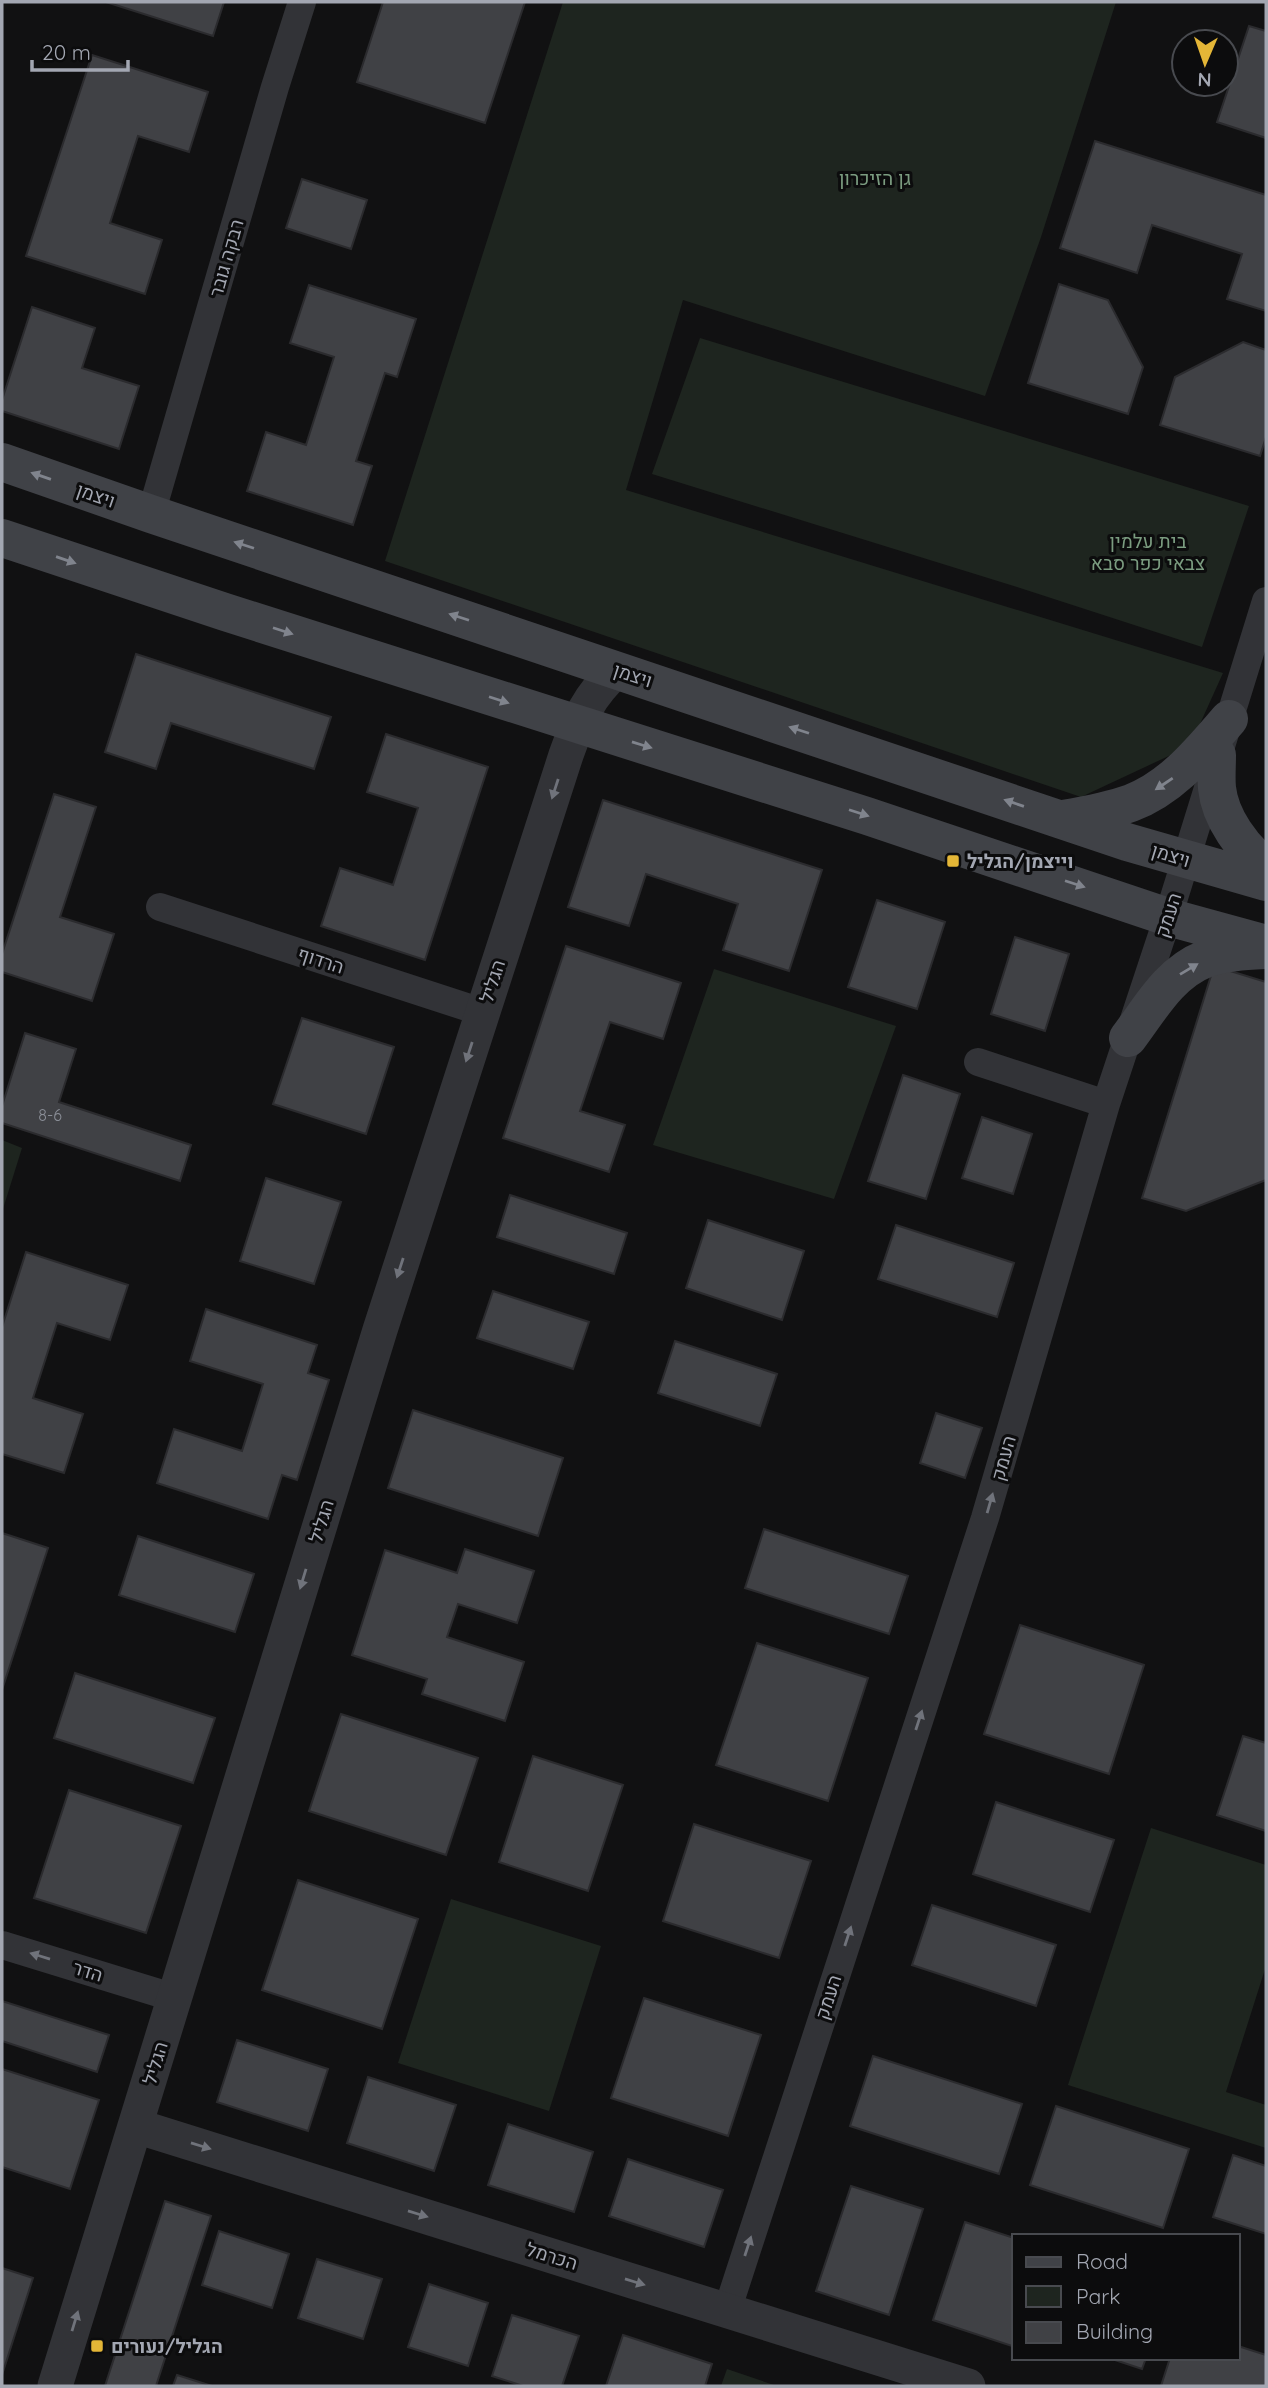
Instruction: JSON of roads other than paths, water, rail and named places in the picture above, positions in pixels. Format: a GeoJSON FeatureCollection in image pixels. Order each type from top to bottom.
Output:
{"type":"FeatureCollection","features":[{"type":"Feature","properties":{"kind":"main road","name":"ויצמן"},"geometry":{"type":"LineString","coordinates":[[2,462],[1062,820],[1185,860],[1266,882]]}},
{"type":"Feature","properties":{"kind":"main road"},"geometry":{"type":"LineString","coordinates":[[2,538],[1266,947]]}},
{"type":"Feature","properties":{"kind":"main road"},"geometry":{"type":"LineString","coordinates":[[1062,820],[1134,802],[1166,784],[1196,757],[1229,719]]}},
{"type":"Feature","properties":{"kind":"main road"},"geometry":{"type":"LineString","coordinates":[[1217,755],[1217,788],[1221,808],[1238,838],[1266,867]]}},
{"type":"Feature","properties":{"kind":"main road"},"geometry":{"type":"LineString","coordinates":[[1128,1038],[1176,976],[1204,960],[1266,947]]}},
{"type":"Feature","properties":{"kind":"street","name":"רבקה גובר"},"geometry":{"type":"LineString","coordinates":[[151,514],[302,2]]}},
{"type":"Feature","properties":{"kind":"street","name":"העמק"},"geometry":{"type":"LineString","coordinates":[[727,2311],[985,1518],[1107,1104],[1266,601]]}},
{"type":"Feature","properties":{"kind":"street","name":"הגליל"},"geometry":{"type":"LineString","coordinates":[[55,2386],[380,1330],[482,1012],[577,724],[594,693],[617,670]]}},
{"type":"Feature","properties":{"kind":"street","name":"הרדוף"},"geometry":{"type":"LineString","coordinates":[[160,907],[482,1012]]}},
{"type":"Feature","properties":{"kind":"street"},"geometry":{"type":"LineString","coordinates":[[978,1062],[1107,1104]]}},
{"type":"Feature","properties":{"kind":"street","name":"הדר"},"geometry":{"type":"LineString","coordinates":[[2,1945],[175,1998]]}},
{"type":"Feature","properties":{"kind":"street","name":"הכרמל"},"geometry":{"type":"LineString","coordinates":[[136,2126],[968,2386]]}},
{"type":"Feature","properties":{"kind":"place","name":"וייצמן/הגליל"},"geometry":{"type":"Point","coordinates":[953,861]}},
{"type":"Feature","properties":{"kind":"place","name":"הגליל/נעורים"},"geometry":{"type":"Point","coordinates":[97,2346]}},
{"type":"Feature","properties":{"kind":"park label","name":"גן הזיכרון"},"geometry":{"type":"Point","coordinates":[875,178]}},
{"type":"Feature","properties":{"kind":"park label","name":"בית עלמין צבאי כפר סבא"},"geometry":{"type":"Point","coordinates":[1148,552]}}]}
